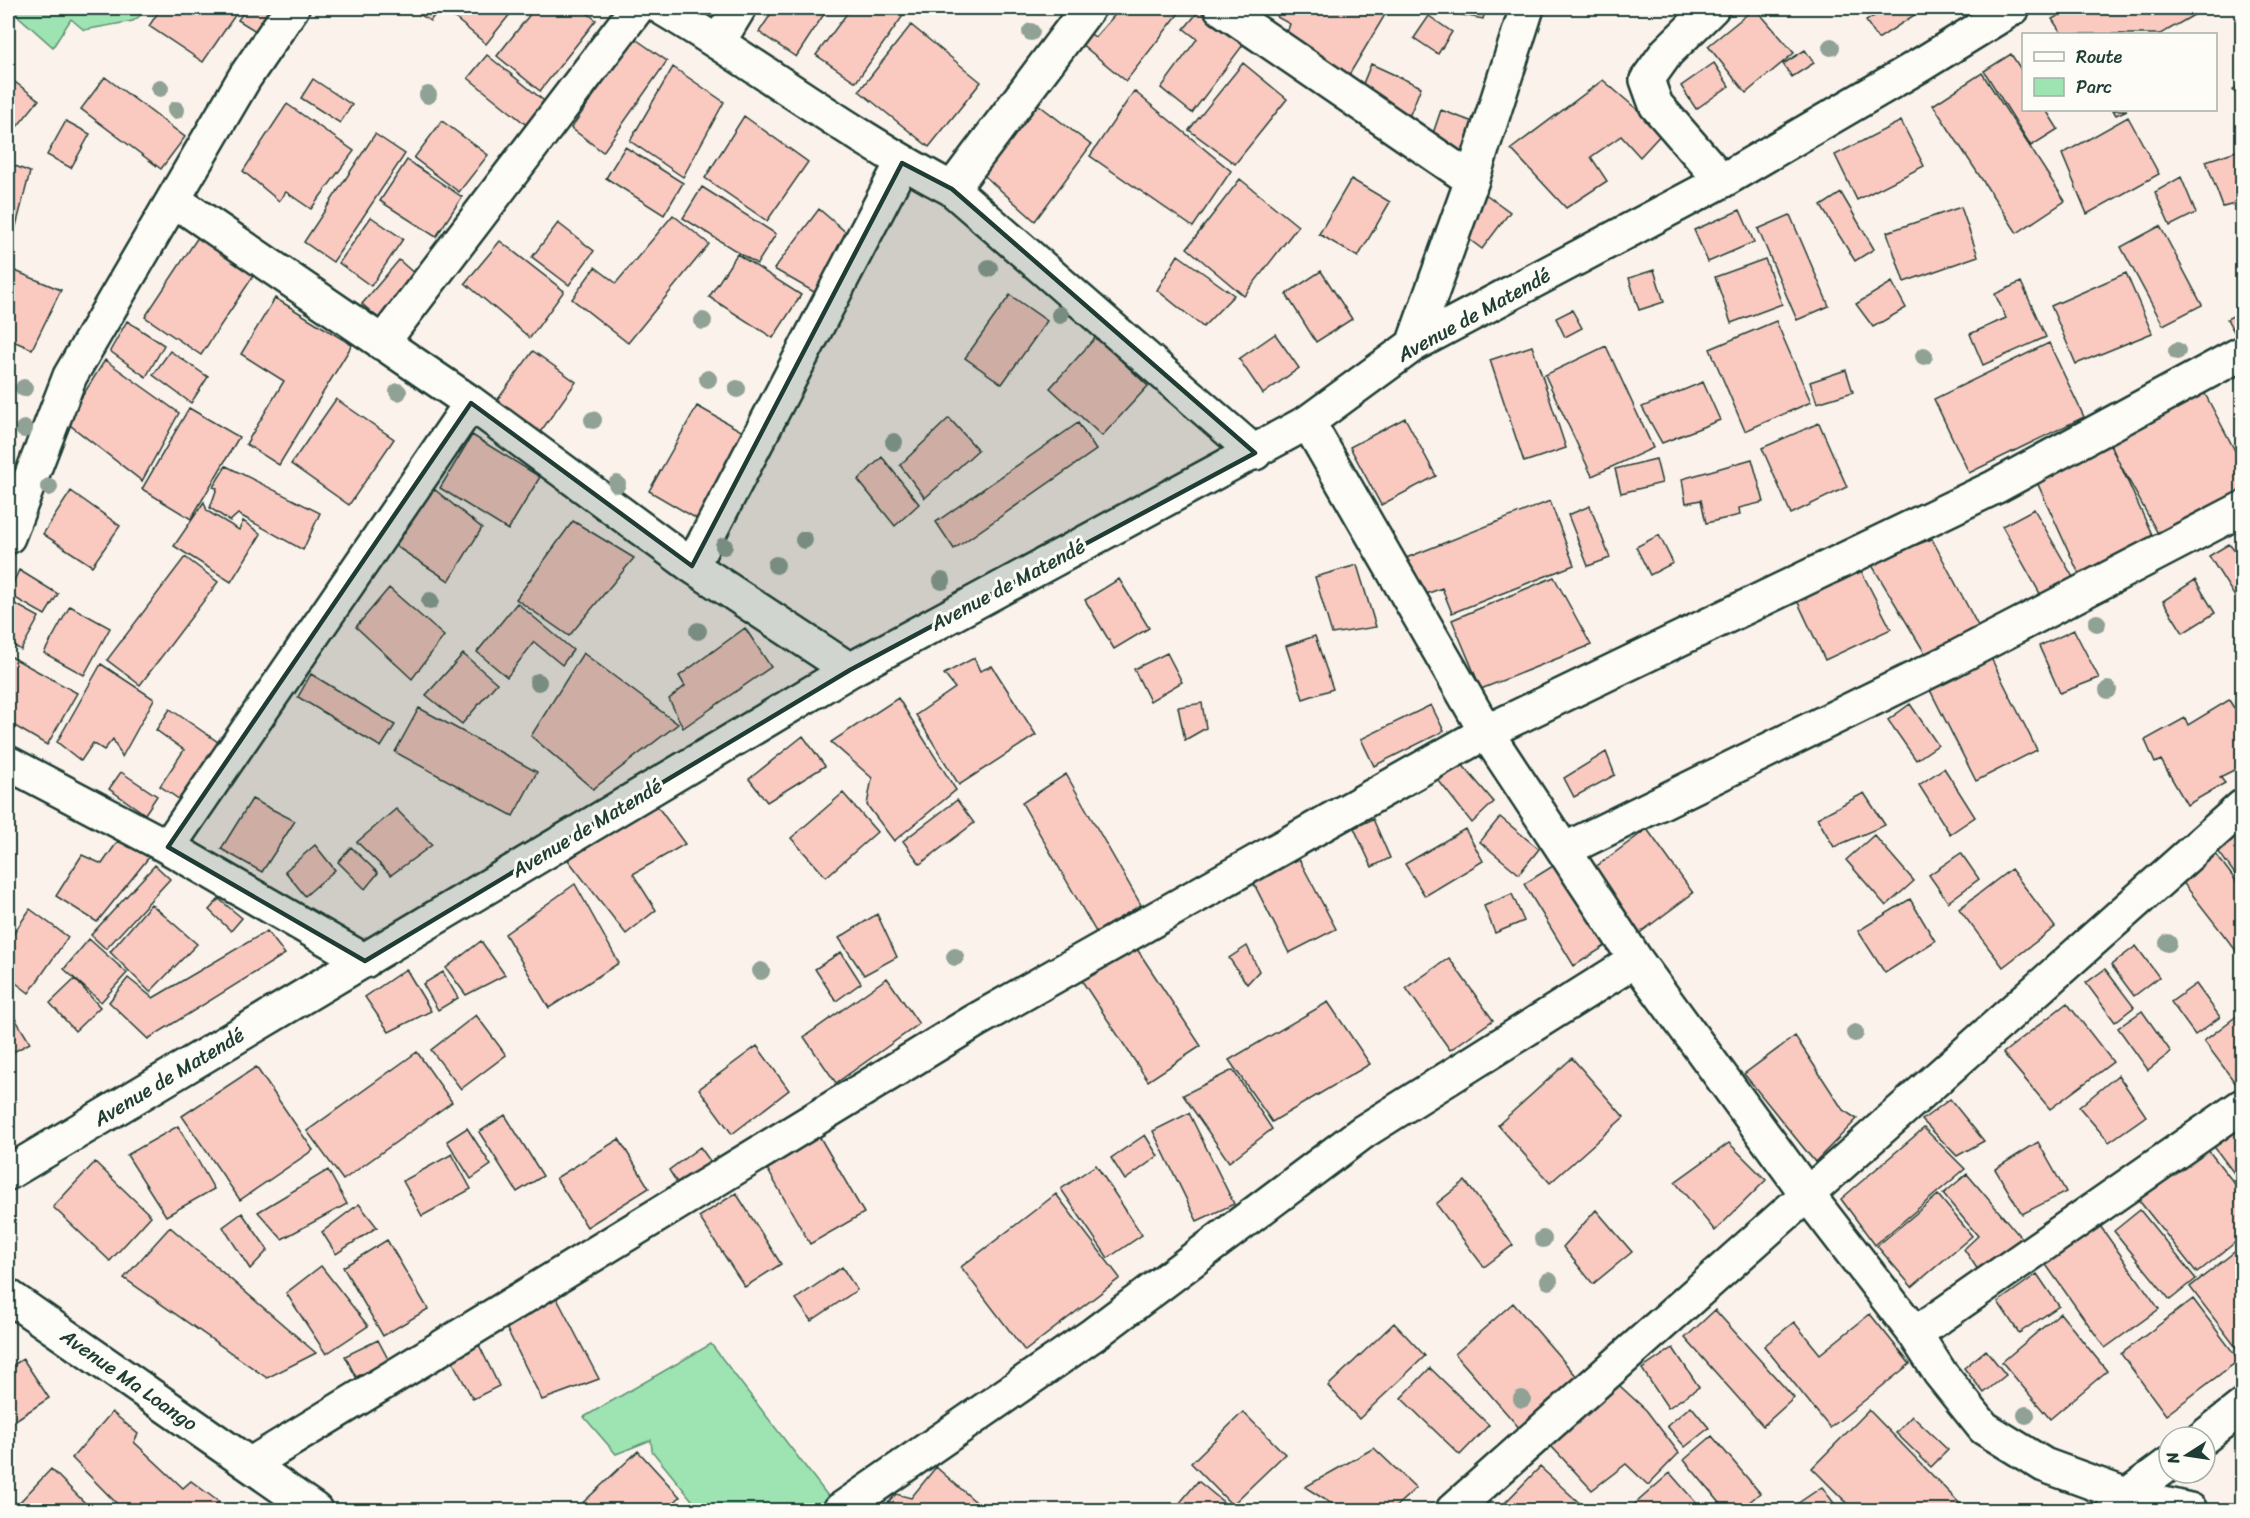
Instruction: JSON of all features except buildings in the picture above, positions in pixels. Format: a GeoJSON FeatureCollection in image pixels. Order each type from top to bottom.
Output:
{"type":"FeatureCollection","features":[{"type":"Feature","properties":{"kind":"street"},"geometry":{"type":"LineString","coordinates":[[8,537],[70,376],[245,77],[292,8]]}},
{"type":"Feature","properties":{"kind":"street"},"geometry":{"type":"LineString","coordinates":[[382,343],[637,8]]}},
{"type":"Feature","properties":{"kind":"street"},"geometry":{"type":"LineString","coordinates":[[662,8],[719,41],[902,163],[951,189],[1255,453]]}},
{"type":"Feature","properties":{"kind":"street"},"geometry":{"type":"LineString","coordinates":[[719,41],[739,8]]}},
{"type":"Feature","properties":{"kind":"street"},"geometry":{"type":"LineString","coordinates":[[951,189],[1088,8]]}},
{"type":"Feature","properties":{"kind":"street"},"geometry":{"type":"LineString","coordinates":[[1221,8],[1472,180]]}},
{"type":"Feature","properties":{"kind":"street"},"geometry":{"type":"LineString","coordinates":[[1413,345],[1472,180],[1527,8]]}},
{"type":"Feature","properties":{"kind":"street"},"geometry":{"type":"LineString","coordinates":[[1712,8],[1667,52],[1647,80],[1656,105],[1722,181]]}},
{"type":"Feature","properties":{"kind":"street","name":"Avenue de Matendé"},"geometry":{"type":"LineString","coordinates":[[8,1173],[850,670],[1255,453],[1308,422],[1413,345],[1722,181],[2013,8]]}},
{"type":"Feature","properties":{"kind":"street"},"geometry":{"type":"LineString","coordinates":[[692,566],[902,163]]}},
{"type":"Feature","properties":{"kind":"street"},"geometry":{"type":"LineString","coordinates":[[174,200],[471,404],[692,566],[850,670]]}},
{"type":"Feature","properties":{"kind":"street"},"geometry":{"type":"LineString","coordinates":[[251,1464],[975,1021],[1486,732],[1995,487],[2242,353]]}},
{"type":"Feature","properties":{"kind":"street"},"geometry":{"type":"LineString","coordinates":[[168,847],[471,404]]}},
{"type":"Feature","properties":{"kind":"street"},"geometry":{"type":"LineString","coordinates":[[1308,422],[1486,732],[1636,960],[1807,1194],[1915,1334],[1940,1373],[1984,1428],[2044,1465],[2117,1503],[2190,1510]]}},
{"type":"Feature","properties":{"kind":"street"},"geometry":{"type":"LineString","coordinates":[[1564,850],[1948,662],[2242,509]]}},
{"type":"Feature","properties":{"kind":"street"},"geometry":{"type":"LineString","coordinates":[[8,763],[168,847],[365,961]]}},
{"type":"Feature","properties":{"kind":"street"},"geometry":{"type":"LineString","coordinates":[[1453,1510],[2242,807]]}},
{"type":"Feature","properties":{"kind":"street"},"geometry":{"type":"LineString","coordinates":[[840,1510],[1094,1334],[1363,1132],[1636,960]]}},
{"type":"Feature","properties":{"kind":"street"},"geometry":{"type":"LineString","coordinates":[[1915,1334],[2242,1106]]}},
{"type":"Feature","properties":{"kind":"street","name":"Avenue Ma Loango"},"geometry":{"type":"LineString","coordinates":[[8,1296],[315,1510]]}},
{"type":"Feature","properties":{"kind":"street"},"geometry":{"type":"LineString","coordinates":[[2217,1427],[2242,1407]]}},
{"type":"Feature","properties":{"kind":"street"},"geometry":{"type":"LineString","coordinates":[[2117,1503],[2157,1473]]}},
{"type":"Feature","properties":{"kind":"highlighted area"},"geometry":{"type":"Polygon","coordinates":[[[902,163],[952,189],[1255,453],[850,670],[365,961],[168,847],[471,403],[692,566],[902,163]]]}},
{"type":"Feature","properties":{"kind":"green space"},"geometry":{"type":"Polygon","coordinates":[[[9,8],[150,8],[133,21],[84,30],[71,19],[53,47],[9,8]]]}},
{"type":"Feature","properties":{"kind":"green space"},"geometry":{"type":"Polygon","coordinates":[[[711,1344],[831,1500],[810,1510],[700,1510],[652,1451],[651,1440],[616,1454],[584,1417],[711,1344]]]}}]}
